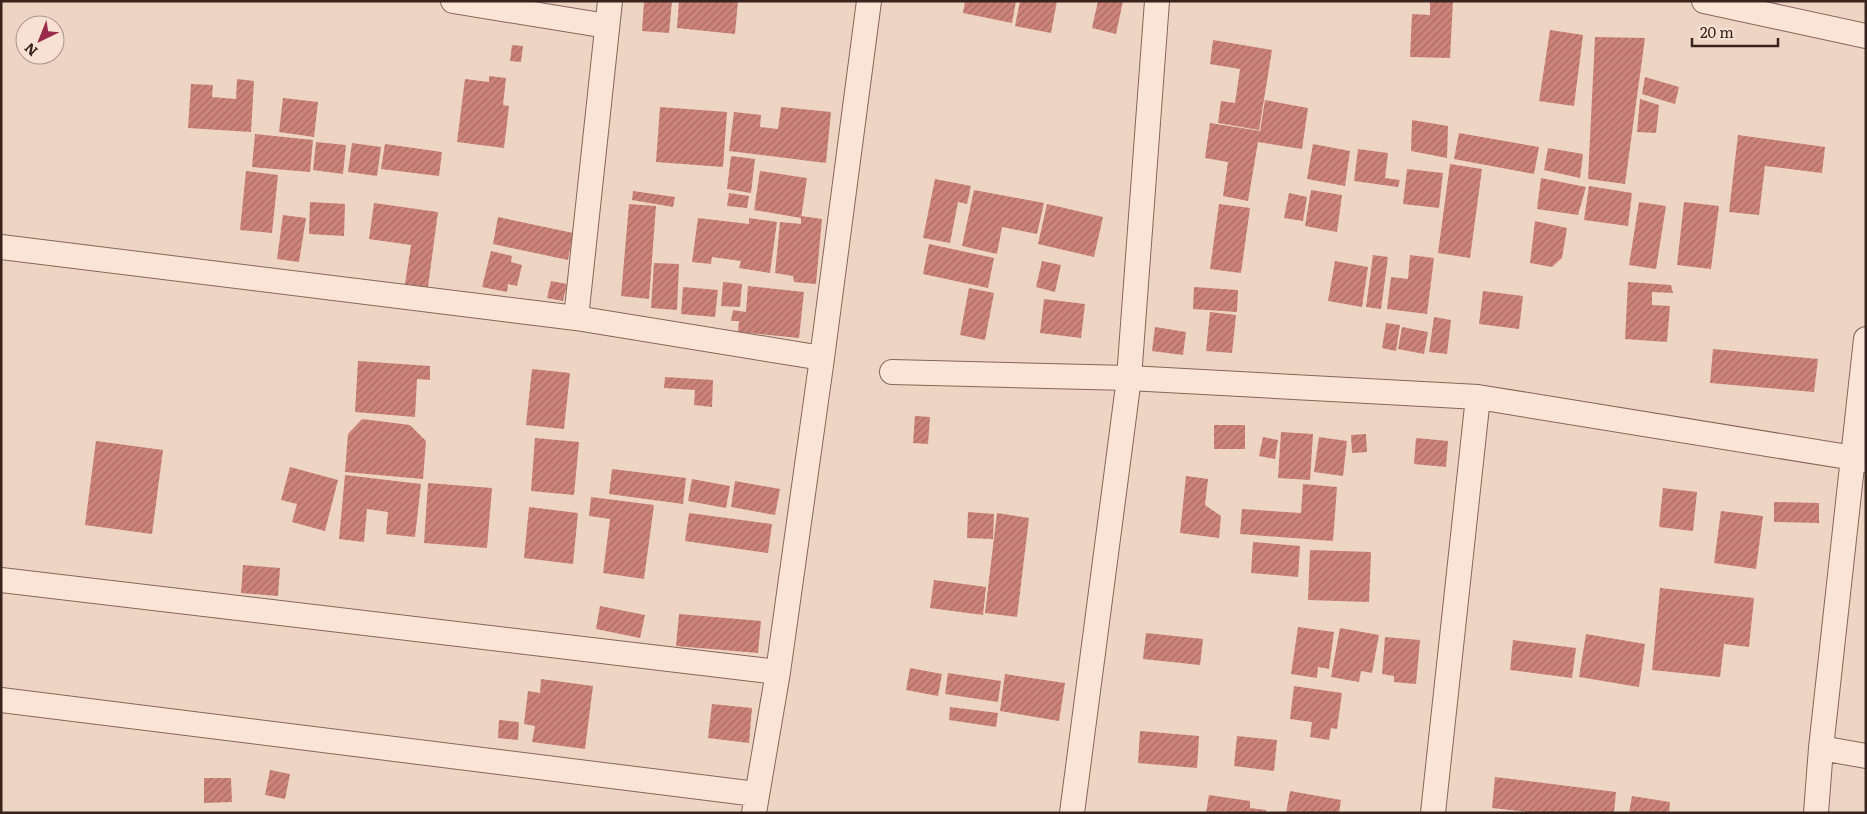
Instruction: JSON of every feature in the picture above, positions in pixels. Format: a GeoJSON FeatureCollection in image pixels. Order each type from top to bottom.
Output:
{"type":"FeatureCollection","features":[{"type":"Feature","properties":{"kind":"street"},"geometry":{"type":"LineString","coordinates":[[453,1],[607,26]]}},
{"type":"Feature","properties":{"kind":"street"},"geometry":{"type":"LineString","coordinates":[[576,318],[610,1]]}},
{"type":"Feature","properties":{"kind":"street"},"geometry":{"type":"LineString","coordinates":[[1,700],[755,804],[778,672],[869,1]]}},
{"type":"Feature","properties":{"kind":"street"},"geometry":{"type":"LineString","coordinates":[[1072,813],[1129,378],[1157,1]]}},
{"type":"Feature","properties":{"kind":"street"},"geometry":{"type":"LineString","coordinates":[[1704,1],[1866,36]]}},
{"type":"Feature","properties":{"kind":"street"},"geometry":{"type":"LineString","coordinates":[[1,247],[576,318],[822,358]]}},
{"type":"Feature","properties":{"kind":"street"},"geometry":{"type":"LineString","coordinates":[[1816,813],[1821,748],[1859,459],[1866,340]]}},
{"type":"Feature","properties":{"kind":"street"},"geometry":{"type":"LineString","coordinates":[[892,372],[1129,378],[1478,397],[1859,459]]}},
{"type":"Feature","properties":{"kind":"street"},"geometry":{"type":"LineString","coordinates":[[1433,813],[1478,397]]}},
{"type":"Feature","properties":{"kind":"street"},"geometry":{"type":"LineString","coordinates":[[1,580],[778,672]]}},
{"type":"Feature","properties":{"kind":"street"},"geometry":{"type":"LineString","coordinates":[[1821,748],[1866,756]]}},
{"type":"Feature","properties":{"kind":"building"},"geometry":{"type":"Polygon","coordinates":[[[644,1],[672,1],[669,33],[642,31],[644,1]]]}},
{"type":"Feature","properties":{"kind":"building"},"geometry":{"type":"Polygon","coordinates":[[[679,1],[738,1],[735,34],[677,28],[679,1]]]}},
{"type":"Feature","properties":{"kind":"building"},"geometry":{"type":"Polygon","coordinates":[[[965,1],[1016,1],[1012,23],[963,13],[965,1]]]}},
{"type":"Feature","properties":{"kind":"building"},"geometry":{"type":"Polygon","coordinates":[[[1020,1],[1057,1],[1051,33],[1015,26],[1020,1]]]}},
{"type":"Feature","properties":{"kind":"building"},"geometry":{"type":"Polygon","coordinates":[[[1098,1],[1123,1],[1116,34],[1092,28],[1098,1]]]}},
{"type":"Feature","properties":{"kind":"building"},"geometry":{"type":"Polygon","coordinates":[[[1430,1],[1453,1],[1450,58],[1410,57],[1412,14],[1430,15],[1430,1]]]}},
{"type":"Feature","properties":{"kind":"building"},"geometry":{"type":"Polygon","coordinates":[[[1550,30],[1583,35],[1574,106],[1539,101],[1550,30]]]}},
{"type":"Feature","properties":{"kind":"building"},"geometry":{"type":"Polygon","coordinates":[[[1595,37],[1645,38],[1625,184],[1588,179],[1595,37]]]}},
{"type":"Feature","properties":{"kind":"building"},"geometry":{"type":"Polygon","coordinates":[[[1213,40],[1272,50],[1259,130],[1218,123],[1221,101],[1235,103],[1240,69],[1210,64],[1213,40]]]}},
{"type":"Feature","properties":{"kind":"building"},"geometry":{"type":"Polygon","coordinates":[[[512,45],[523,46],[521,62],[510,61],[512,45]]]}},
{"type":"Feature","properties":{"kind":"building"},"geometry":{"type":"Polygon","coordinates":[[[489,76],[506,78],[503,105],[509,106],[504,148],[457,142],[465,79],[489,82],[489,76]]]}},
{"type":"Feature","properties":{"kind":"building"},"geometry":{"type":"Polygon","coordinates":[[[1645,77],[1679,87],[1675,104],[1642,94],[1645,77]]]}},
{"type":"Feature","properties":{"kind":"building"},"geometry":{"type":"Polygon","coordinates":[[[237,79],[254,81],[251,132],[188,128],[191,84],[213,85],[212,97],[236,99],[237,79]]]}},
{"type":"Feature","properties":{"kind":"building"},"geometry":{"type":"Polygon","coordinates":[[[283,98],[318,102],[314,137],[279,132],[283,98]]]}},
{"type":"Feature","properties":{"kind":"building"},"geometry":{"type":"Polygon","coordinates":[[[1640,99],[1659,105],[1656,133],[1637,132],[1640,99]]]}},
{"type":"Feature","properties":{"kind":"building"},"geometry":{"type":"Polygon","coordinates":[[[1265,100],[1308,108],[1302,149],[1258,142],[1248,201],[1223,196],[1228,162],[1205,158],[1210,123],[1260,131],[1265,100]]]}},
{"type":"Feature","properties":{"kind":"building"},"geometry":{"type":"Polygon","coordinates":[[[660,107],[727,112],[723,167],[656,162],[660,107]]]}},
{"type":"Feature","properties":{"kind":"building"},"geometry":{"type":"Polygon","coordinates":[[[781,107],[831,112],[826,163],[729,151],[734,112],[761,115],[760,127],[778,129],[781,107]]]}},
{"type":"Feature","properties":{"kind":"building"},"geometry":{"type":"Polygon","coordinates":[[[1412,120],[1448,126],[1447,158],[1411,151],[1412,120]]]}},
{"type":"Feature","properties":{"kind":"building"},"geometry":{"type":"Polygon","coordinates":[[[1459,133],[1539,147],[1534,174],[1454,159],[1459,133]]]}},
{"type":"Feature","properties":{"kind":"building"},"geometry":{"type":"Polygon","coordinates":[[[255,134],[313,140],[310,172],[252,167],[255,134]]]}},
{"type":"Feature","properties":{"kind":"building"},"geometry":{"type":"Polygon","coordinates":[[[1738,135],[1825,147],[1822,173],[1765,166],[1759,215],[1729,212],[1738,135]]]}},
{"type":"Feature","properties":{"kind":"building"},"geometry":{"type":"Polygon","coordinates":[[[316,142],[346,145],[343,174],[313,170],[316,142]]]}},
{"type":"Feature","properties":{"kind":"building"},"geometry":{"type":"Polygon","coordinates":[[[352,143],[381,147],[377,176],[348,172],[352,143]]]}},
{"type":"Feature","properties":{"kind":"building"},"geometry":{"type":"Polygon","coordinates":[[[385,144],[442,152],[439,176],[381,169],[385,144]]]}},
{"type":"Feature","properties":{"kind":"building"},"geometry":{"type":"Polygon","coordinates":[[[1313,144],[1350,151],[1345,186],[1307,179],[1313,144]]]}},
{"type":"Feature","properties":{"kind":"building"},"geometry":{"type":"Polygon","coordinates":[[[1548,148],[1583,154],[1580,178],[1544,170],[1548,148]]]}},
{"type":"Feature","properties":{"kind":"building"},"geometry":{"type":"Polygon","coordinates":[[[1358,149],[1388,153],[1385,178],[1400,180],[1398,187],[1354,181],[1358,149]]]}},
{"type":"Feature","properties":{"kind":"building"},"geometry":{"type":"Polygon","coordinates":[[[731,156],[755,159],[751,193],[727,189],[731,156]]]}},
{"type":"Feature","properties":{"kind":"building"},"geometry":{"type":"Polygon","coordinates":[[[1450,164],[1482,169],[1470,258],[1438,253],[1450,164]]]}},
{"type":"Feature","properties":{"kind":"building"},"geometry":{"type":"Polygon","coordinates":[[[1407,169],[1443,173],[1439,208],[1403,204],[1407,169]]]}},
{"type":"Feature","properties":{"kind":"building"},"geometry":{"type":"Polygon","coordinates":[[[246,171],[278,175],[272,233],[240,230],[246,171]]]}},
{"type":"Feature","properties":{"kind":"building"},"geometry":{"type":"Polygon","coordinates":[[[760,171],[807,178],[801,218],[754,210],[760,171]]]}},
{"type":"Feature","properties":{"kind":"building"},"geometry":{"type":"Polygon","coordinates":[[[1541,178],[1586,187],[1578,215],[1537,209],[1541,178]]]}},
{"type":"Feature","properties":{"kind":"building"},"geometry":{"type":"Polygon","coordinates":[[[935,179],[971,186],[967,204],[958,202],[950,243],[923,238],[935,179]]]}},
{"type":"Feature","properties":{"kind":"building"},"geometry":{"type":"Polygon","coordinates":[[[1589,186],[1632,193],[1628,226],[1584,220],[1589,186]]]}},
{"type":"Feature","properties":{"kind":"building"},"geometry":{"type":"Polygon","coordinates":[[[974,190],[1044,203],[1037,234],[1002,227],[997,254],[962,246],[974,190]]]}},
{"type":"Feature","properties":{"kind":"building"},"geometry":{"type":"Polygon","coordinates":[[[1311,190],[1342,195],[1337,232],[1305,226],[1311,190]]]}},
{"type":"Feature","properties":{"kind":"building"},"geometry":{"type":"Polygon","coordinates":[[[633,191],[675,197],[673,207],[632,200],[633,191]]]}},
{"type":"Feature","properties":{"kind":"building"},"geometry":{"type":"Polygon","coordinates":[[[729,193],[749,196],[747,208],[727,206],[729,193]]]}},
{"type":"Feature","properties":{"kind":"building"},"geometry":{"type":"Polygon","coordinates":[[[1289,193],[1307,197],[1303,221],[1284,218],[1289,193]]]}},
{"type":"Feature","properties":{"kind":"building"},"geometry":{"type":"Polygon","coordinates":[[[310,202],[345,204],[344,236],[309,234],[310,202]]]}},
{"type":"Feature","properties":{"kind":"building"},"geometry":{"type":"Polygon","coordinates":[[[1639,202],[1666,206],[1656,269],[1629,265],[1639,202]]]}},
{"type":"Feature","properties":{"kind":"building"},"geometry":{"type":"Polygon","coordinates":[[[1684,202],[1719,206],[1711,269],[1677,265],[1684,202]]]}},
{"type":"Feature","properties":{"kind":"building"},"geometry":{"type":"Polygon","coordinates":[[[374,203],[438,212],[428,287],[405,284],[411,245],[369,239],[374,203]]]}},
{"type":"Feature","properties":{"kind":"building"},"geometry":{"type":"Polygon","coordinates":[[[629,204],[656,206],[649,299],[621,296],[629,204]]]}},
{"type":"Feature","properties":{"kind":"building"},"geometry":{"type":"Polygon","coordinates":[[[1047,204],[1103,217],[1094,257],[1038,244],[1047,204]]]}},
{"type":"Feature","properties":{"kind":"building"},"geometry":{"type":"Polygon","coordinates":[[[1219,204],[1250,208],[1241,273],[1210,269],[1219,204]]]}},
{"type":"Feature","properties":{"kind":"building"},"geometry":{"type":"Polygon","coordinates":[[[283,215],[306,218],[299,262],[277,259],[283,215]]]}},
{"type":"Feature","properties":{"kind":"building"},"geometry":{"type":"Polygon","coordinates":[[[801,216],[822,219],[816,284],[794,282],[793,276],[775,273],[780,222],[801,224],[801,216]]]}},
{"type":"Feature","properties":{"kind":"building"},"geometry":{"type":"Polygon","coordinates":[[[498,217],[573,233],[568,260],[493,244],[498,217]]]}},
{"type":"Feature","properties":{"kind":"building"},"geometry":{"type":"Polygon","coordinates":[[[698,218],[749,224],[749,218],[777,222],[770,273],[739,268],[741,261],[712,257],[711,264],[692,262],[698,218]]]}},
{"type":"Feature","properties":{"kind":"building"},"geometry":{"type":"Polygon","coordinates":[[[1535,221],[1567,228],[1562,258],[1552,267],[1530,263],[1535,221]]]}},
{"type":"Feature","properties":{"kind":"building"},"geometry":{"type":"Polygon","coordinates":[[[929,244],[994,258],[988,288],[923,274],[929,244]]]}},
{"type":"Feature","properties":{"kind":"building"},"geometry":{"type":"Polygon","coordinates":[[[491,251],[512,256],[511,262],[522,265],[517,286],[508,284],[507,292],[482,287],[491,251]]]}},
{"type":"Feature","properties":{"kind":"building"},"geometry":{"type":"Polygon","coordinates":[[[1373,255],[1388,257],[1381,309],[1366,307],[1373,255]]]}},
{"type":"Feature","properties":{"kind":"building"},"geometry":{"type":"Polygon","coordinates":[[[1410,255],[1434,258],[1427,314],[1387,309],[1391,277],[1408,279],[1410,255]]]}},
{"type":"Feature","properties":{"kind":"building"},"geometry":{"type":"Polygon","coordinates":[[[1042,261],[1061,265],[1055,292],[1036,287],[1042,261]]]}},
{"type":"Feature","properties":{"kind":"building"},"geometry":{"type":"Polygon","coordinates":[[[1335,261],[1368,267],[1362,307],[1328,301],[1335,261]]]}},
{"type":"Feature","properties":{"kind":"building"},"geometry":{"type":"Polygon","coordinates":[[[654,263],[679,264],[677,310],[651,308],[654,263]]]}},
{"type":"Feature","properties":{"kind":"building"},"geometry":{"type":"Polygon","coordinates":[[[551,281],[567,284],[563,301],[547,298],[551,281]]]}},
{"type":"Feature","properties":{"kind":"building"},"geometry":{"type":"Polygon","coordinates":[[[723,282],[742,284],[740,307],[721,306],[723,282]]]}},
{"type":"Feature","properties":{"kind":"building"},"geometry":{"type":"Polygon","coordinates":[[[1628,282],[1671,285],[1673,293],[1652,292],[1652,305],[1670,306],[1667,342],[1625,339],[1628,282]]]}},
{"type":"Feature","properties":{"kind":"building"},"geometry":{"type":"Polygon","coordinates":[[[748,286],[804,292],[799,338],[738,332],[739,321],[731,321],[733,310],[746,312],[748,286]]]}},
{"type":"Feature","properties":{"kind":"building"},"geometry":{"type":"Polygon","coordinates":[[[683,287],[718,290],[715,317],[681,314],[683,287]]]}},
{"type":"Feature","properties":{"kind":"building"},"geometry":{"type":"Polygon","coordinates":[[[1194,287],[1238,290],[1237,312],[1193,309],[1194,287]]]}},
{"type":"Feature","properties":{"kind":"building"},"geometry":{"type":"Polygon","coordinates":[[[969,288],[994,293],[985,340],[960,335],[969,288]]]}},
{"type":"Feature","properties":{"kind":"building"},"geometry":{"type":"Polygon","coordinates":[[[1483,291],[1523,296],[1519,329],[1479,324],[1483,291]]]}},
{"type":"Feature","properties":{"kind":"building"},"geometry":{"type":"Polygon","coordinates":[[[1044,299],[1085,304],[1081,338],[1040,333],[1044,299]]]}},
{"type":"Feature","properties":{"kind":"building"},"geometry":{"type":"Polygon","coordinates":[[[1210,312],[1236,315],[1232,353],[1206,351],[1210,312]]]}},
{"type":"Feature","properties":{"kind":"building"},"geometry":{"type":"Polygon","coordinates":[[[1434,317],[1451,320],[1447,354],[1429,352],[1434,317]]]}},
{"type":"Feature","properties":{"kind":"building"},"geometry":{"type":"Polygon","coordinates":[[[1386,323],[1400,325],[1396,351],[1382,348],[1386,323]]]}},
{"type":"Feature","properties":{"kind":"building"},"geometry":{"type":"Polygon","coordinates":[[[1155,327],[1186,332],[1183,355],[1152,351],[1155,327]]]}},
{"type":"Feature","properties":{"kind":"building"},"geometry":{"type":"Polygon","coordinates":[[[1402,327],[1428,332],[1424,354],[1398,349],[1402,327]]]}},
{"type":"Feature","properties":{"kind":"building"},"geometry":{"type":"Polygon","coordinates":[[[1713,349],[1818,359],[1814,392],[1710,383],[1713,349]]]}},
{"type":"Feature","properties":{"kind":"building"},"geometry":{"type":"Polygon","coordinates":[[[358,361],[430,366],[430,380],[417,379],[415,417],[355,412],[358,361]]]}},
{"type":"Feature","properties":{"kind":"building"},"geometry":{"type":"Polygon","coordinates":[[[532,369],[570,373],[564,429],[526,425],[532,369]]]}},
{"type":"Feature","properties":{"kind":"building"},"geometry":{"type":"Polygon","coordinates":[[[665,377],[713,380],[712,407],[694,405],[695,390],[664,388],[665,377]]]}},
{"type":"Feature","properties":{"kind":"building"},"geometry":{"type":"Polygon","coordinates":[[[915,416],[930,417],[928,444],[913,443],[915,416]]]}},
{"type":"Feature","properties":{"kind":"building"},"geometry":{"type":"Polygon","coordinates":[[[362,419],[410,425],[426,441],[423,479],[345,472],[348,434],[362,419]]]}},
{"type":"Feature","properties":{"kind":"building"},"geometry":{"type":"Polygon","coordinates":[[[1214,425],[1245,425],[1245,449],[1214,449],[1214,425]]]}},
{"type":"Feature","properties":{"kind":"building"},"geometry":{"type":"Polygon","coordinates":[[[1281,432],[1313,434],[1310,480],[1278,478],[1281,432]]]}},
{"type":"Feature","properties":{"kind":"building"},"geometry":{"type":"Polygon","coordinates":[[[1366,434],[1367,452],[1352,453],[1351,435],[1366,434]]]}},
{"type":"Feature","properties":{"kind":"building"},"geometry":{"type":"Polygon","coordinates":[[[1263,437],[1278,440],[1275,459],[1259,456],[1263,437]]]}},
{"type":"Feature","properties":{"kind":"building"},"geometry":{"type":"Polygon","coordinates":[[[1319,437],[1347,441],[1343,476],[1314,472],[1319,437]]]}},
{"type":"Feature","properties":{"kind":"building"},"geometry":{"type":"Polygon","coordinates":[[[535,438],[579,442],[574,495],[531,491],[535,438]]]}},
{"type":"Feature","properties":{"kind":"building"},"geometry":{"type":"Polygon","coordinates":[[[1416,438],[1448,441],[1446,467],[1414,464],[1416,438]]]}},
{"type":"Feature","properties":{"kind":"building"},"geometry":{"type":"Polygon","coordinates":[[[96,441],[163,450],[152,534],[85,525],[96,441]]]}},
{"type":"Feature","properties":{"kind":"building"},"geometry":{"type":"Polygon","coordinates":[[[290,467],[338,480],[325,531],[292,522],[297,504],[281,500],[290,467]]]}},
{"type":"Feature","properties":{"kind":"building"},"geometry":{"type":"Polygon","coordinates":[[[612,469],[686,478],[683,504],[609,494],[612,469]]]}},
{"type":"Feature","properties":{"kind":"building"},"geometry":{"type":"Polygon","coordinates":[[[345,475],[421,484],[415,537],[386,534],[388,512],[367,509],[364,542],[339,539],[345,475]]]}},
{"type":"Feature","properties":{"kind":"building"},"geometry":{"type":"Polygon","coordinates":[[[1186,476],[1208,479],[1205,505],[1221,516],[1219,538],[1180,533],[1186,476]]]}},
{"type":"Feature","properties":{"kind":"building"},"geometry":{"type":"Polygon","coordinates":[[[692,479],[730,486],[726,508],[688,501],[692,479]]]}},
{"type":"Feature","properties":{"kind":"building"},"geometry":{"type":"Polygon","coordinates":[[[735,481],[780,489],[775,515],[731,507],[735,481]]]}},
{"type":"Feature","properties":{"kind":"building"},"geometry":{"type":"Polygon","coordinates":[[[428,483],[492,488],[487,548],[424,543],[428,483]]]}},
{"type":"Feature","properties":{"kind":"building"},"geometry":{"type":"Polygon","coordinates":[[[1303,484],[1337,487],[1333,541],[1240,534],[1242,509],[1301,513],[1303,484]]]}},
{"type":"Feature","properties":{"kind":"building"},"geometry":{"type":"Polygon","coordinates":[[[1663,488],[1697,492],[1693,531],[1659,527],[1663,488]]]}},
{"type":"Feature","properties":{"kind":"building"},"geometry":{"type":"Polygon","coordinates":[[[591,497],[654,505],[644,579],[603,573],[610,519],[589,516],[591,497]]]}},
{"type":"Feature","properties":{"kind":"building"},"geometry":{"type":"Polygon","coordinates":[[[1774,502],[1819,503],[1819,523],[1774,522],[1774,502]]]}},
{"type":"Feature","properties":{"kind":"building"},"geometry":{"type":"Polygon","coordinates":[[[529,507],[578,513],[573,564],[524,558],[529,507]]]}},
{"type":"Feature","properties":{"kind":"building"},"geometry":{"type":"Polygon","coordinates":[[[1721,511],[1763,516],[1756,569],[1714,563],[1721,511]]]}},
{"type":"Feature","properties":{"kind":"building"},"geometry":{"type":"Polygon","coordinates":[[[968,512],[994,514],[993,539],[967,538],[968,512]]]}},
{"type":"Feature","properties":{"kind":"building"},"geometry":{"type":"Polygon","coordinates":[[[689,513],[772,524],[768,553],[685,541],[689,513]]]}},
{"type":"Feature","properties":{"kind":"building"},"geometry":{"type":"Polygon","coordinates":[[[997,513],[1029,518],[1017,617],[985,613],[997,513]]]}},
{"type":"Feature","properties":{"kind":"building"},"geometry":{"type":"Polygon","coordinates":[[[1253,542],[1300,546],[1298,577],[1251,573],[1253,542]]]}},
{"type":"Feature","properties":{"kind":"building"},"geometry":{"type":"Polygon","coordinates":[[[1310,550],[1371,552],[1369,602],[1308,600],[1310,550]]]}},
{"type":"Feature","properties":{"kind":"building"},"geometry":{"type":"Polygon","coordinates":[[[243,565],[280,568],[278,596],[241,593],[243,565]]]}},
{"type":"Feature","properties":{"kind":"building"},"geometry":{"type":"Polygon","coordinates":[[[934,580],[986,587],[983,615],[930,608],[934,580]]]}},
{"type":"Feature","properties":{"kind":"building"},"geometry":{"type":"Polygon","coordinates":[[[1660,588],[1754,598],[1749,647],[1724,644],[1720,677],[1652,670],[1660,588]]]}},
{"type":"Feature","properties":{"kind":"building"},"geometry":{"type":"Polygon","coordinates":[[[600,606],[645,615],[640,638],[596,629],[600,606]]]}},
{"type":"Feature","properties":{"kind":"building"},"geometry":{"type":"Polygon","coordinates":[[[679,614],[761,621],[758,653],[676,646],[679,614]]]}},
{"type":"Feature","properties":{"kind":"building"},"geometry":{"type":"Polygon","coordinates":[[[1298,627],[1334,632],[1329,669],[1318,667],[1317,678],[1291,674],[1298,627]]]}},
{"type":"Feature","properties":{"kind":"building"},"geometry":{"type":"Polygon","coordinates":[[[1340,628],[1379,635],[1372,673],[1361,671],[1359,682],[1331,677],[1340,628]]]}},
{"type":"Feature","properties":{"kind":"building"},"geometry":{"type":"Polygon","coordinates":[[[1146,633],[1203,639],[1200,665],[1143,659],[1146,633]]]}},
{"type":"Feature","properties":{"kind":"building"},"geometry":{"type":"Polygon","coordinates":[[[1586,634],[1645,644],[1639,687],[1579,677],[1586,634]]]}},
{"type":"Feature","properties":{"kind":"building"},"geometry":{"type":"Polygon","coordinates":[[[1385,637],[1420,640],[1416,684],[1394,682],[1394,676],[1382,674],[1385,637]]]}},
{"type":"Feature","properties":{"kind":"building"},"geometry":{"type":"Polygon","coordinates":[[[1513,640],[1576,648],[1572,678],[1510,670],[1513,640]]]}},
{"type":"Feature","properties":{"kind":"building"},"geometry":{"type":"Polygon","coordinates":[[[910,668],[942,674],[938,696],[906,690],[910,668]]]}},
{"type":"Feature","properties":{"kind":"building"},"geometry":{"type":"Polygon","coordinates":[[[948,673],[1001,681],[998,702],[945,694],[948,673]]]}},
{"type":"Feature","properties":{"kind":"building"},"geometry":{"type":"Polygon","coordinates":[[[1005,674],[1065,683],[1059,721],[1000,711],[1005,674]]]}},
{"type":"Feature","properties":{"kind":"building"},"geometry":{"type":"Polygon","coordinates":[[[541,679],[593,686],[585,749],[532,742],[535,726],[524,724],[528,691],[540,693],[541,679]]]}},
{"type":"Feature","properties":{"kind":"building"},"geometry":{"type":"Polygon","coordinates":[[[1294,686],[1342,693],[1337,729],[1331,728],[1329,740],[1310,737],[1312,722],[1290,719],[1294,686]]]}},
{"type":"Feature","properties":{"kind":"building"},"geometry":{"type":"Polygon","coordinates":[[[712,704],[752,708],[749,743],[708,738],[712,704]]]}},
{"type":"Feature","properties":{"kind":"building"},"geometry":{"type":"Polygon","coordinates":[[[950,707],[998,713],[996,727],[949,720],[950,707]]]}},
{"type":"Feature","properties":{"kind":"building"},"geometry":{"type":"Polygon","coordinates":[[[499,720],[519,722],[518,740],[498,738],[499,720]]]}},
{"type":"Feature","properties":{"kind":"building"},"geometry":{"type":"Polygon","coordinates":[[[1140,731],[1199,736],[1197,768],[1138,763],[1140,731]]]}},
{"type":"Feature","properties":{"kind":"building"},"geometry":{"type":"Polygon","coordinates":[[[1237,736],[1277,740],[1274,771],[1234,766],[1237,736]]]}},
{"type":"Feature","properties":{"kind":"building"},"geometry":{"type":"Polygon","coordinates":[[[270,770],[290,774],[285,799],[265,795],[270,770]]]}},
{"type":"Feature","properties":{"kind":"building"},"geometry":{"type":"Polygon","coordinates":[[[1495,777],[1616,792],[1614,813],[1536,813],[1492,808],[1495,777]]]}},
{"type":"Feature","properties":{"kind":"building"},"geometry":{"type":"Polygon","coordinates":[[[204,778],[231,778],[232,802],[204,803],[204,778]]]}},
{"type":"Feature","properties":{"kind":"building"},"geometry":{"type":"Polygon","coordinates":[[[1290,791],[1341,800],[1339,813],[1286,813],[1290,791]]]}},
{"type":"Feature","properties":{"kind":"building"},"geometry":{"type":"Polygon","coordinates":[[[1209,795],[1250,801],[1250,808],[1266,810],[1266,813],[1206,813],[1209,795]]]}},
{"type":"Feature","properties":{"kind":"building"},"geometry":{"type":"Polygon","coordinates":[[[1632,796],[1670,802],[1669,813],[1629,813],[1632,796]]]}}]}
